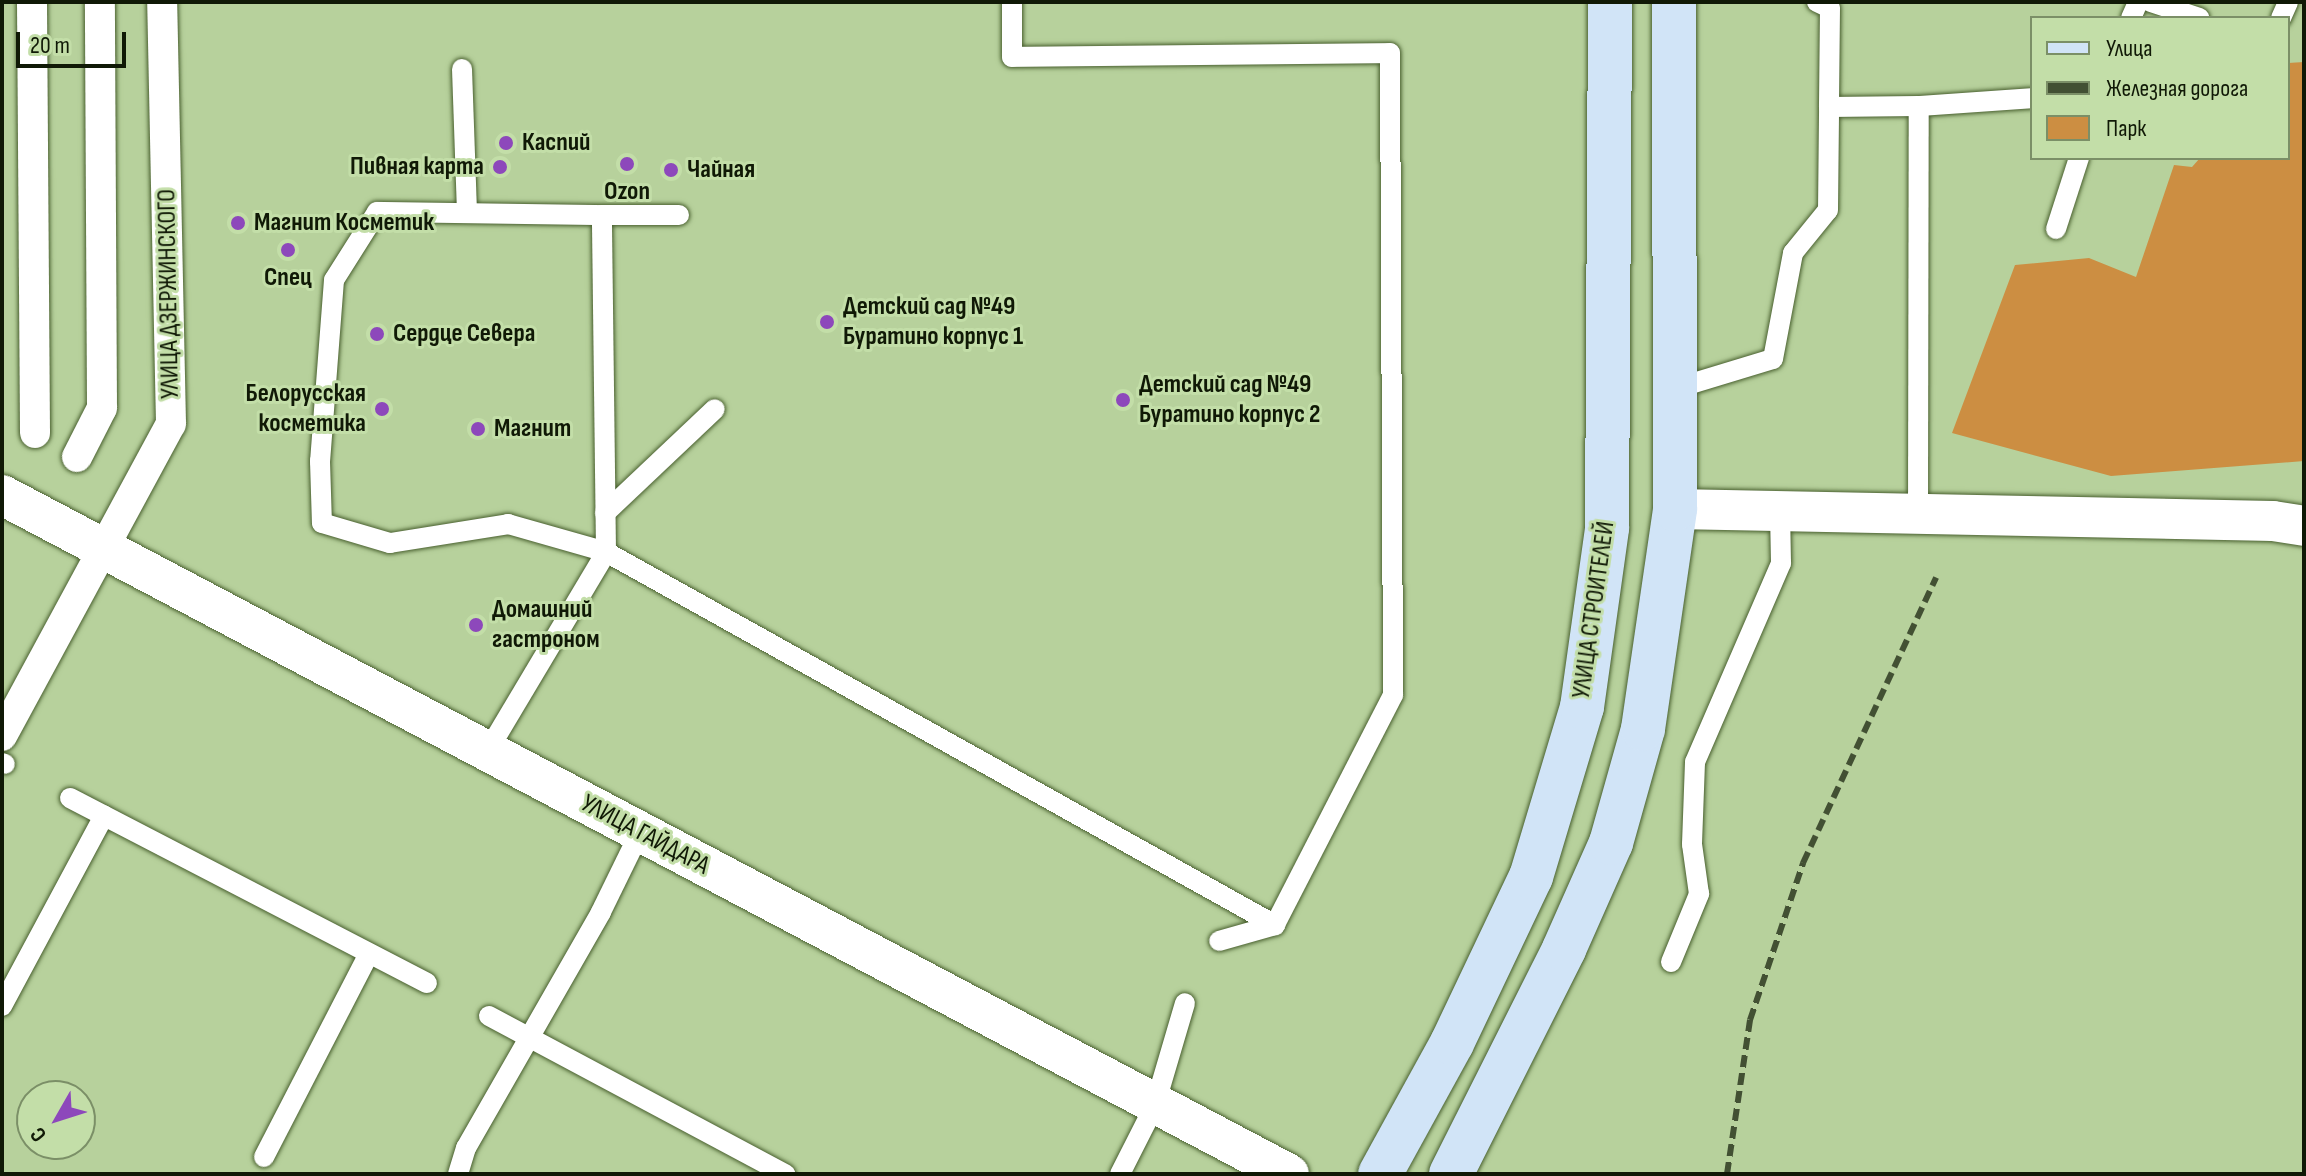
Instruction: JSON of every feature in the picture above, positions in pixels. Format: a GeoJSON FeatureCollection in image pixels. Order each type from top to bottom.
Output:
{"type":"FeatureCollection","features":[{"type":"Feature","properties":{"kind":"main road","name":"УЛИЦА СТРОИТЕЛЕЙ"},"geometry":{"type":"LineString","coordinates":[[1380,1174],[1452,1043],[1531,877],[1582,707],[1607,528],[1610,2]]}},
{"type":"Feature","properties":{"kind":"main road"},"geometry":{"type":"LineString","coordinates":[[1451,1174],[1564,949],[1611,843],[1643,729],[1675,509],[1674,2]]}},
{"type":"Feature","properties":{"kind":"street"},"geometry":{"type":"LineString","coordinates":[[32,2],[35,433]]}},
{"type":"Feature","properties":{"kind":"street"},"geometry":{"type":"LineString","coordinates":[[77,457],[102,408],[100,2]]}},
{"type":"Feature","properties":{"kind":"street","name":"УЛИЦА ДЗЕРЖИНСКОГО"},"geometry":{"type":"LineString","coordinates":[[3,754],[103,549],[171,424],[162,2]]}},
{"type":"Feature","properties":{"kind":"street","name":"УЛИЦА ГАЙДАРА"},"geometry":{"type":"LineString","coordinates":[[2,495],[1289,1174]]}},
{"type":"Feature","properties":{"kind":"street"},"geometry":{"type":"LineString","coordinates":[[1675,509],[1918,513],[2304,526]]}},
{"type":"Feature","properties":{"kind":"lane"},"geometry":{"type":"LineString","coordinates":[[1012,2],[1012,57],[1390,53],[1393,695],[1275,925],[1219,941]]}},
{"type":"Feature","properties":{"kind":"lane"},"geometry":{"type":"LineString","coordinates":[[1674,389],[1773,359],[1793,253],[1828,210],[1830,8],[1817,2]]}},
{"type":"Feature","properties":{"kind":"lane"},"geometry":{"type":"LineString","coordinates":[[2151,2],[2193,16]]}},
{"type":"Feature","properties":{"kind":"lane"},"geometry":{"type":"LineString","coordinates":[[462,69],[467,213]]}},
{"type":"Feature","properties":{"kind":"lane"},"geometry":{"type":"LineString","coordinates":[[1829,107],[1919,106],[2030,98]]}},
{"type":"Feature","properties":{"kind":"lane"},"geometry":{"type":"LineString","coordinates":[[1918,513],[1919,106]]}},
{"type":"Feature","properties":{"kind":"lane"},"geometry":{"type":"LineString","coordinates":[[2056,229],[2078,160]]}},
{"type":"Feature","properties":{"kind":"lane"},"geometry":{"type":"LineString","coordinates":[[679,215],[377,212],[334,280],[320,461],[322,523],[390,543],[508,524],[606,552],[1275,925]]}},
{"type":"Feature","properties":{"kind":"lane"},"geometry":{"type":"LineString","coordinates":[[487,752],[606,552],[602,215]]}},
{"type":"Feature","properties":{"kind":"lane"},"geometry":{"type":"LineString","coordinates":[[605,513],[715,409]]}},
{"type":"Feature","properties":{"kind":"lane"},"geometry":{"type":"LineString","coordinates":[[1671,962],[1699,894],[1692,844],[1695,762],[1781,563],[1780,510]]}},
{"type":"Feature","properties":{"kind":"lane"},"geometry":{"type":"LineString","coordinates":[[70,798],[427,983]]}},
{"type":"Feature","properties":{"kind":"lane"},"geometry":{"type":"LineString","coordinates":[[2,1006],[104,816]]}},
{"type":"Feature","properties":{"kind":"lane"},"geometry":{"type":"LineString","coordinates":[[458,1174],[466,1148],[531,1036],[640,832]]}},
{"type":"Feature","properties":{"kind":"lane"},"geometry":{"type":"LineString","coordinates":[[264,1157],[369,954]]}},
{"type":"Feature","properties":{"kind":"lane"},"geometry":{"type":"LineString","coordinates":[[1120,1174],[1155,1105],[1185,1003]]}},
{"type":"Feature","properties":{"kind":"lane"},"geometry":{"type":"LineString","coordinates":[[489,1016],[785,1174]]}},
{"type":"Feature","properties":{"kind":"green space"},"geometry":{"type":"Polygon","coordinates":[[[2304,62],[2304,461],[2111,476],[1952,433],[2015,265],[2089,258],[2136,277],[2174,165],[2192,167],[2198,160],[2290,160],[2290,63],[2304,62]]]}},
{"type":"Feature","properties":{"kind":"railway"},"geometry":{"type":"LineString","coordinates":[[1727,1174],[1750,1020],[1803,863],[1936,578]]}},
{"type":"Feature","properties":{"kind":"place","name":"Каспий"},"geometry":{"type":"Point","coordinates":[506,143]}},
{"type":"Feature","properties":{"kind":"place","name":"Ozon"},"geometry":{"type":"Point","coordinates":[627,164]}},
{"type":"Feature","properties":{"kind":"place","name":"Пивная карта"},"geometry":{"type":"Point","coordinates":[500,167]}},
{"type":"Feature","properties":{"kind":"place","name":"Чайная"},"geometry":{"type":"Point","coordinates":[671,170]}},
{"type":"Feature","properties":{"kind":"place","name":"Магнит Косметик"},"geometry":{"type":"Point","coordinates":[238,223]}},
{"type":"Feature","properties":{"kind":"place","name":"Спец"},"geometry":{"type":"Point","coordinates":[288,250]}},
{"type":"Feature","properties":{"kind":"place","name":"Детский сад №49 Буратино корпус 1"},"geometry":{"type":"Point","coordinates":[827,322]}},
{"type":"Feature","properties":{"kind":"place","name":"Сердце Севера"},"geometry":{"type":"Point","coordinates":[377,334]}},
{"type":"Feature","properties":{"kind":"place","name":"Детский сад №49 Буратино корпус 2"},"geometry":{"type":"Point","coordinates":[1123,400]}},
{"type":"Feature","properties":{"kind":"place","name":"Белорусская косметика"},"geometry":{"type":"Point","coordinates":[382,409]}},
{"type":"Feature","properties":{"kind":"place","name":"Магнит"},"geometry":{"type":"Point","coordinates":[478,429]}},
{"type":"Feature","properties":{"kind":"place","name":"Домашний гастроном"},"geometry":{"type":"Point","coordinates":[476,625]}}]}
